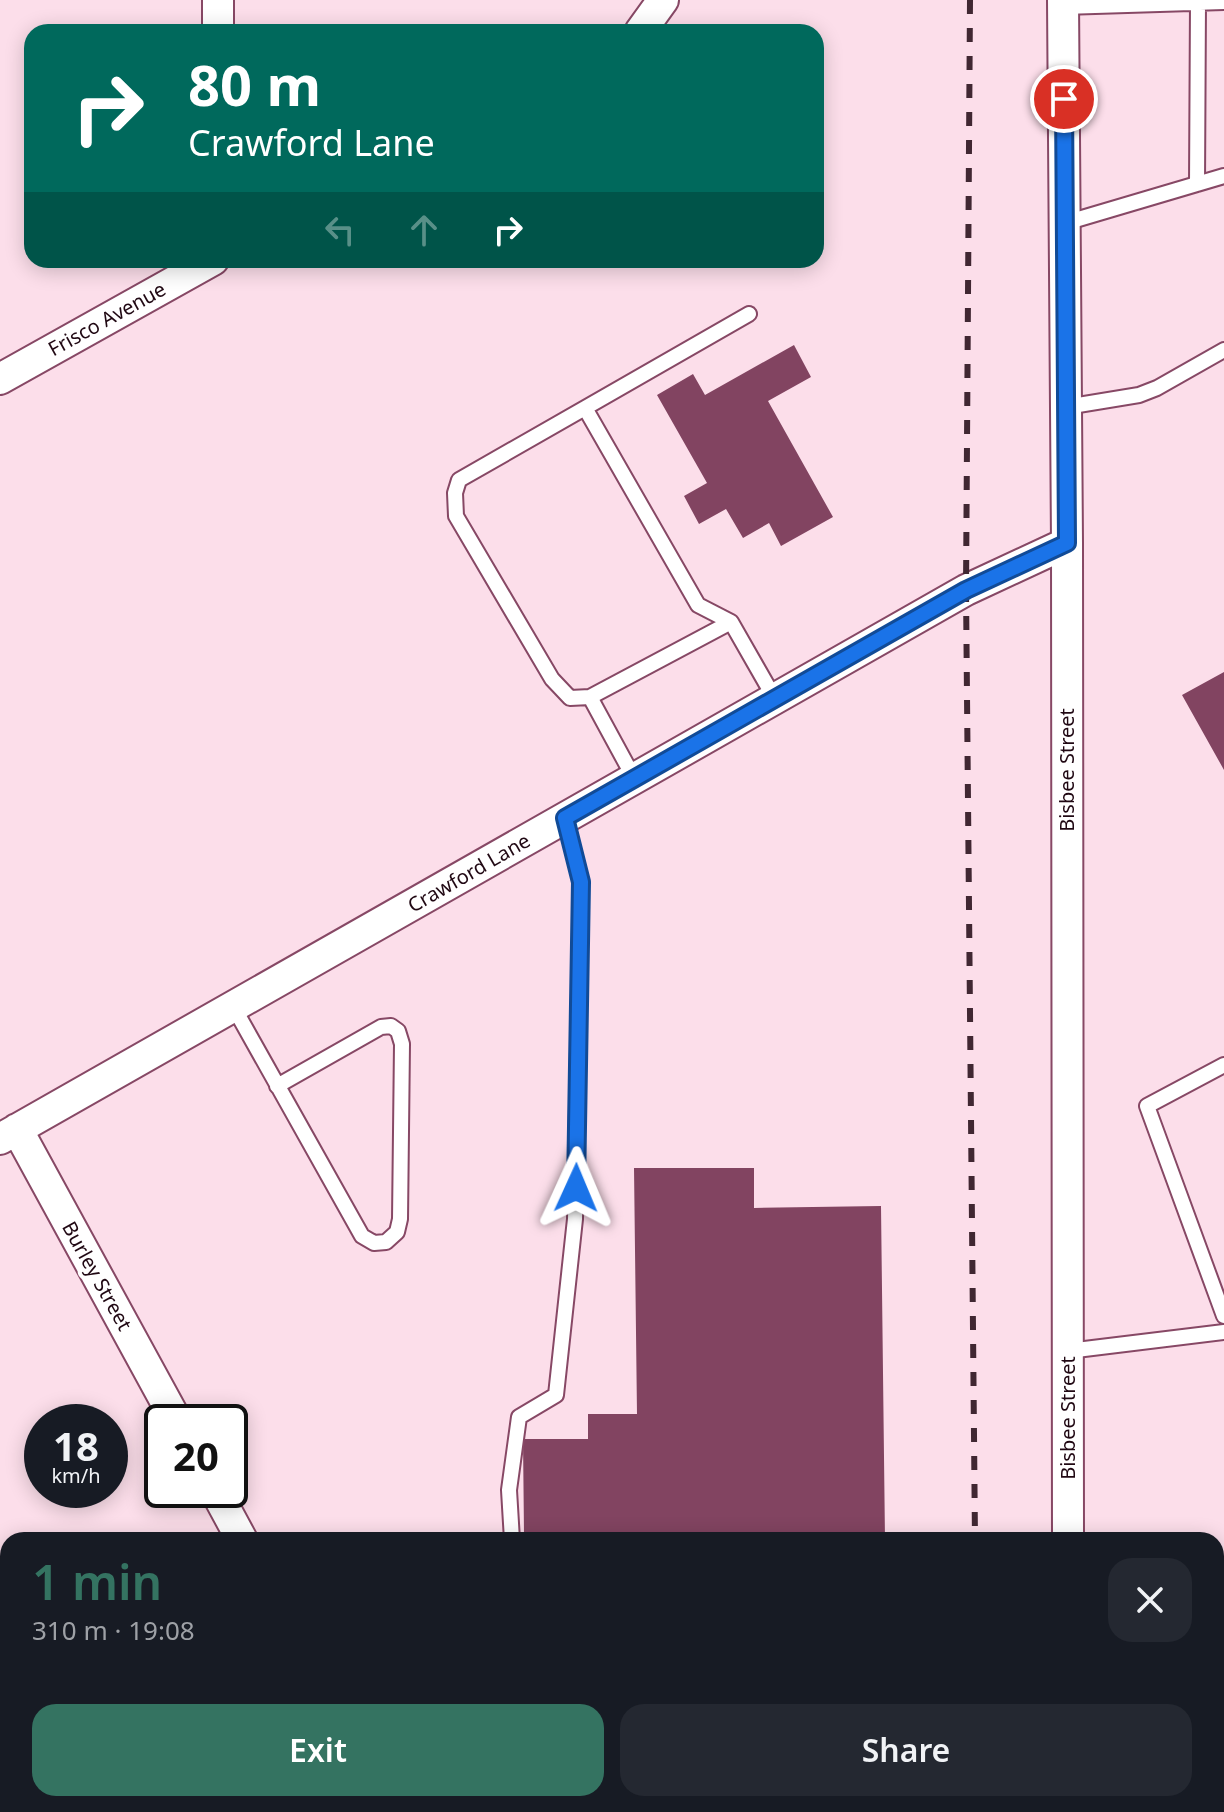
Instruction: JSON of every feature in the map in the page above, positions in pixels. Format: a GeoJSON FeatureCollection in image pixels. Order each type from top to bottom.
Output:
{"type":"FeatureCollection","features":[{"type":"Feature","properties":{"kind":"street"},"geometry":{"type":"LineString","coordinates":[[218,0],[218,24]]}},
{"type":"Feature","properties":{"kind":"street"},"geometry":{"type":"LineString","coordinates":[[646,24],[663,0]]}},
{"type":"Feature","properties":{"kind":"street","name":"Bisbee Street"},"geometry":{"type":"LineString","coordinates":[[1063,3],[1068,1532]]}},
{"type":"Feature","properties":{"kind":"street","name":"Frisco Avenue"},"geometry":{"type":"LineString","coordinates":[[0,379],[199,268]]}},
{"type":"Feature","properties":{"kind":"street","name":"Crawford Lane"},"geometry":{"type":"LineString","coordinates":[[9,1134],[966,590],[1067,543]]}},
{"type":"Feature","properties":{"kind":"street","name":"Burley Street"},"geometry":{"type":"LineString","coordinates":[[9,1134],[166,1404]]}},
{"type":"Feature","properties":{"kind":"street"},"geometry":{"type":"LineString","coordinates":[[225,1508],[238,1532]]}},
{"type":"Feature","properties":{"kind":"lane"},"geometry":{"type":"LineString","coordinates":[[1063,3],[1224,2]]}},
{"type":"Feature","properties":{"kind":"lane"},"geometry":{"type":"LineString","coordinates":[[1197,184],[1198,3]]}},
{"type":"Feature","properties":{"kind":"lane"},"geometry":{"type":"LineString","coordinates":[[1065,223],[1224,176]]}},
{"type":"Feature","properties":{"kind":"lane"},"geometry":{"type":"LineString","coordinates":[[731,622],[590,697],[570,698],[552,679],[456,516],[455,493],[459,480],[749,314]]}},
{"type":"Feature","properties":{"kind":"lane"},"geometry":{"type":"LineString","coordinates":[[1066,407],[1139,395],[1224,350]]}},
{"type":"Feature","properties":{"kind":"lane"},"geometry":{"type":"LineString","coordinates":[[585,408],[698,605],[731,622],[775,699]]}},
{"type":"Feature","properties":{"kind":"lane"},"geometry":{"type":"LineString","coordinates":[[590,697],[634,778]]}},
{"type":"Feature","properties":{"kind":"lane"},"geometry":{"type":"LineString","coordinates":[[512,1532],[509,1490],[519,1417],[556,1395],[575,1219],[581,882],[565,818]]}},
{"type":"Feature","properties":{"kind":"lane"},"geometry":{"type":"LineString","coordinates":[[233,1006],[277,1086],[362,1236],[374,1243],[386,1242],[397,1232],[400,1219],[402,1044],[398,1031],[391,1026],[381,1027],[277,1086]]}},
{"type":"Feature","properties":{"kind":"lane"},"geometry":{"type":"LineString","coordinates":[[1224,1065],[1147,1106],[1224,1316]]}},
{"type":"Feature","properties":{"kind":"lane"},"geometry":{"type":"LineString","coordinates":[[1068,1351],[1224,1332]]}},
{"type":"Feature","properties":{"kind":"building"},"geometry":{"type":"Polygon","coordinates":[[[794,345],[811,377],[768,401],[833,517],[781,546],[769,523],[743,538],[726,509],[699,524],[684,496],[707,483],[657,395],[693,374],[705,395],[794,345]]]}},
{"type":"Feature","properties":{"kind":"building"},"geometry":{"type":"Polygon","coordinates":[[[1224,672],[1224,770],[1182,695],[1224,672]]]}},
{"type":"Feature","properties":{"kind":"building"},"geometry":{"type":"Polygon","coordinates":[[[634,1168],[754,1168],[754,1208],[881,1206],[885,1532],[524,1532],[523,1439],[588,1439],[588,1414],[637,1414],[634,1168]]]}},
{"type":"Feature","properties":{"kind":"railway"},"geometry":{"type":"LineString","coordinates":[[970,0],[966,590],[975,1532]]}},
{"type":"Feature","properties":{"kind":"route"},"geometry":{"type":"LineString","coordinates":[[576,1188],[581,882],[565,818],[966,590],[1067,543],[1064,99]]}}]}
